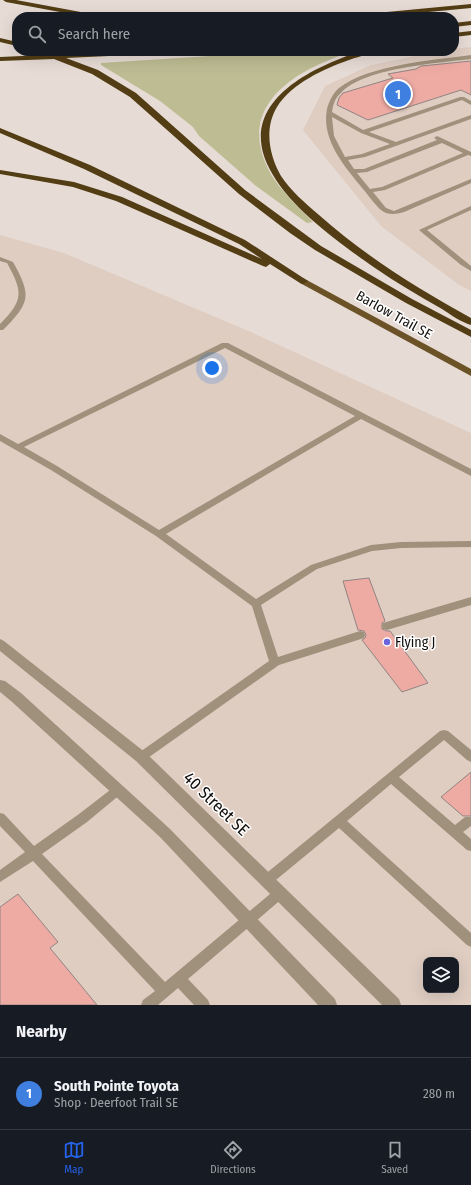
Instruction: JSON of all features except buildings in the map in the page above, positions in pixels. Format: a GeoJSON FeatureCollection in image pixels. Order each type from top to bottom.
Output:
{"type":"FeatureCollection","features":[{"type":"Feature","properties":{"kind":"highway"},"geometry":{"type":"LineString","coordinates":[[6,0],[70,12]]}},
{"type":"Feature","properties":{"kind":"highway"},"geometry":{"type":"LineString","coordinates":[[408,12],[471,6]]}},
{"type":"Feature","properties":{"kind":"highway"},"geometry":{"type":"LineString","coordinates":[[459,24],[471,23]]}},
{"type":"Feature","properties":{"kind":"highway"},"geometry":{"type":"LineString","coordinates":[[459,34],[471,33]]}},
{"type":"Feature","properties":{"kind":"highway"},"geometry":{"type":"LineString","coordinates":[[0,40],[12,43]]}},
{"type":"Feature","properties":{"kind":"highway"},"geometry":{"type":"LineString","coordinates":[[4,49],[12,49]]}},
{"type":"Feature","properties":{"kind":"highway"},"geometry":{"type":"LineString","coordinates":[[54,56],[95,72],[134,95],[242,192],[293,231],[357,271],[471,334]]}},
{"type":"Feature","properties":{"kind":"highway"},"geometry":{"type":"LineString","coordinates":[[0,59],[65,56]]}},
{"type":"Feature","properties":{"kind":"highway"},"geometry":{"type":"LineString","coordinates":[[354,56],[310,74],[290,88],[277,100],[266,119],[265,129],[267,153],[274,170],[283,184],[319,220],[351,247],[380,268],[471,322]]}},
{"type":"Feature","properties":{"kind":"highway"},"geometry":{"type":"LineString","coordinates":[[0,130],[93,170],[235,239],[303,281]]}},
{"type":"Feature","properties":{"kind":"highway"},"geometry":{"type":"LineString","coordinates":[[0,172],[74,185],[119,199],[303,281]]}},
{"type":"Feature","properties":{"kind":"main road","name":"Barlow Trail SE"},"geometry":{"type":"LineString","coordinates":[[303,281],[471,374]]}},
{"type":"Feature","properties":{"kind":"street","name":"40 Street SE"},"geometry":{"type":"LineString","coordinates":[[0,644],[140,756],[393,1005]]}},
{"type":"Feature","properties":{"kind":"street"},"geometry":{"type":"LineString","coordinates":[[0,685],[16,697],[164,833],[329,1005]]}},
{"type":"Feature","properties":{"kind":"lane"},"geometry":{"type":"LineString","coordinates":[[471,57],[418,64],[355,80],[340,90],[331,102],[329,113],[330,134],[337,149],[384,209],[393,212],[402,211],[471,181]]}},
{"type":"Feature","properties":{"kind":"lane"},"geometry":{"type":"LineString","coordinates":[[363,132],[462,98],[471,103]]}},
{"type":"Feature","properties":{"kind":"lane"},"geometry":{"type":"LineString","coordinates":[[329,113],[363,132],[394,144]]}},
{"type":"Feature","properties":{"kind":"lane"},"geometry":{"type":"LineString","coordinates":[[345,159],[363,156],[471,117]]}},
{"type":"Feature","properties":{"kind":"lane"},"geometry":{"type":"LineString","coordinates":[[425,133],[470,154]]}},
{"type":"Feature","properties":{"kind":"lane"},"geometry":{"type":"LineString","coordinates":[[354,172],[375,167],[441,140]]}},
{"type":"Feature","properties":{"kind":"lane"},"geometry":{"type":"LineString","coordinates":[[369,191],[383,189],[470,154]]}},
{"type":"Feature","properties":{"kind":"lane"},"geometry":{"type":"LineString","coordinates":[[471,208],[422,230],[471,269]]}},
{"type":"Feature","properties":{"kind":"lane"},"geometry":{"type":"LineString","coordinates":[[0,259],[10,262],[18,277],[24,295],[18,312],[0,328]]}},
{"type":"Feature","properties":{"kind":"lane"},"geometry":{"type":"LineString","coordinates":[[18,446],[225,345],[471,473]]}},
{"type":"Feature","properties":{"kind":"lane"},"geometry":{"type":"LineString","coordinates":[[159,534],[361,416]]}},
{"type":"Feature","properties":{"kind":"lane"},"geometry":{"type":"LineString","coordinates":[[0,437],[18,446],[159,534],[256,604],[275,662]]}},
{"type":"Feature","properties":{"kind":"lane"},"geometry":{"type":"LineString","coordinates":[[256,604],[314,568],[371,548],[401,545],[471,544]]}},
{"type":"Feature","properties":{"kind":"lane"},"geometry":{"type":"LineString","coordinates":[[388,626],[471,601]]}},
{"type":"Feature","properties":{"kind":"lane"},"geometry":{"type":"LineString","coordinates":[[140,756],[275,662],[360,635]]}},
{"type":"Feature","properties":{"kind":"lane"},"geometry":{"type":"LineString","coordinates":[[267,880],[444,734],[471,756]]}},
{"type":"Feature","properties":{"kind":"lane"},"geometry":{"type":"LineString","coordinates":[[391,777],[471,846]]}},
{"type":"Feature","properties":{"kind":"lane"},"geometry":{"type":"LineString","coordinates":[[0,877],[118,790]]}},
{"type":"Feature","properties":{"kind":"lane"},"geometry":{"type":"LineString","coordinates":[[0,818],[164,991]]}},
{"type":"Feature","properties":{"kind":"lane"},"geometry":{"type":"LineString","coordinates":[[339,821],[471,941]]}},
{"type":"Feature","properties":{"kind":"lane"},"geometry":{"type":"LineString","coordinates":[[455,832],[469,821]]}},
{"type":"Feature","properties":{"kind":"lane"},"geometry":{"type":"LineString","coordinates":[[148,1005],[280,893]]}},
{"type":"Feature","properties":{"kind":"lane"},"geometry":{"type":"LineString","coordinates":[[179,979],[202,1005]]}},
{"type":"Feature","properties":{"kind":"shaded area"},"geometry":{"type":"Polygon","coordinates":[[[471,47],[471,291],[459,285],[381,226],[303,130],[325,86],[371,65],[415,56],[459,56],[459,48],[471,47]]]}},
{"type":"Feature","properties":{"kind":"shaded area"},"geometry":{"type":"Polygon","coordinates":[[[209,56],[339,56],[312,68],[292,80],[276,94],[265,110],[260,129],[261,151],[272,176],[286,194],[313,222],[307,223],[256,186],[199,136],[193,127],[160,101],[101,65],[101,63],[209,56]]]}},
{"type":"Feature","properties":{"kind":"shaded area"},"geometry":{"type":"Polygon","coordinates":[[[0,235],[64,253],[251,332],[471,433],[471,1005],[0,1005],[0,235]]]}},
{"type":"Feature","properties":{"kind":"place","name":"South Pointe Toyota"},"geometry":{"type":"Point","coordinates":[398,94]}},
{"type":"Feature","properties":{"kind":"place","name":"Flying J"},"geometry":{"type":"Point","coordinates":[387,642]}}]}
